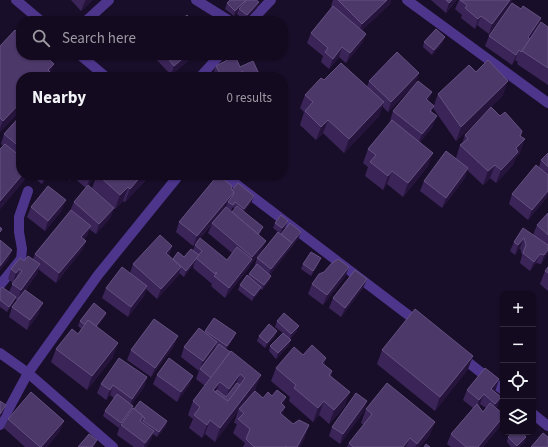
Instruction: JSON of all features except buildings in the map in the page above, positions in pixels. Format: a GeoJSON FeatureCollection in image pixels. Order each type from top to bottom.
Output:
{"type":"FeatureCollection","features":[{"type":"Feature","properties":{"kind":"street"},"geometry":{"type":"LineString","coordinates":[[16,0],[35,16]]}},
{"type":"Feature","properties":{"kind":"street"},"geometry":{"type":"LineString","coordinates":[[91,16],[109,0]]}},
{"type":"Feature","properties":{"kind":"street"},"geometry":{"type":"LineString","coordinates":[[196,0],[222,16]]}},
{"type":"Feature","properties":{"kind":"street"},"geometry":{"type":"LineString","coordinates":[[256,16],[271,0]]}},
{"type":"Feature","properties":{"kind":"street"},"geometry":{"type":"LineString","coordinates":[[407,0],[548,103]]}},
{"type":"Feature","properties":{"kind":"street"},"geometry":{"type":"LineString","coordinates":[[86,60],[100,72]]}},
{"type":"Feature","properties":{"kind":"street"},"geometry":{"type":"LineString","coordinates":[[205,72],[215,60]]}},
{"type":"Feature","properties":{"kind":"street"},"geometry":{"type":"LineString","coordinates":[[0,425],[28,373],[98,275],[175,180]]}},
{"type":"Feature","properties":{"kind":"street"},"geometry":{"type":"LineString","coordinates":[[231,180],[424,328]]}},
{"type":"Feature","properties":{"kind":"street"},"geometry":{"type":"LineString","coordinates":[[0,285],[21,259],[22,249],[19,232],[19,217],[28,191]]}},
{"type":"Feature","properties":{"kind":"street"},"geometry":{"type":"LineString","coordinates":[[449,347],[500,388]]}},
{"type":"Feature","properties":{"kind":"street"},"geometry":{"type":"LineString","coordinates":[[0,353],[28,373],[113,447]]}},
{"type":"Feature","properties":{"kind":"street"},"geometry":{"type":"LineString","coordinates":[[536,416],[548,426]]}}]}
